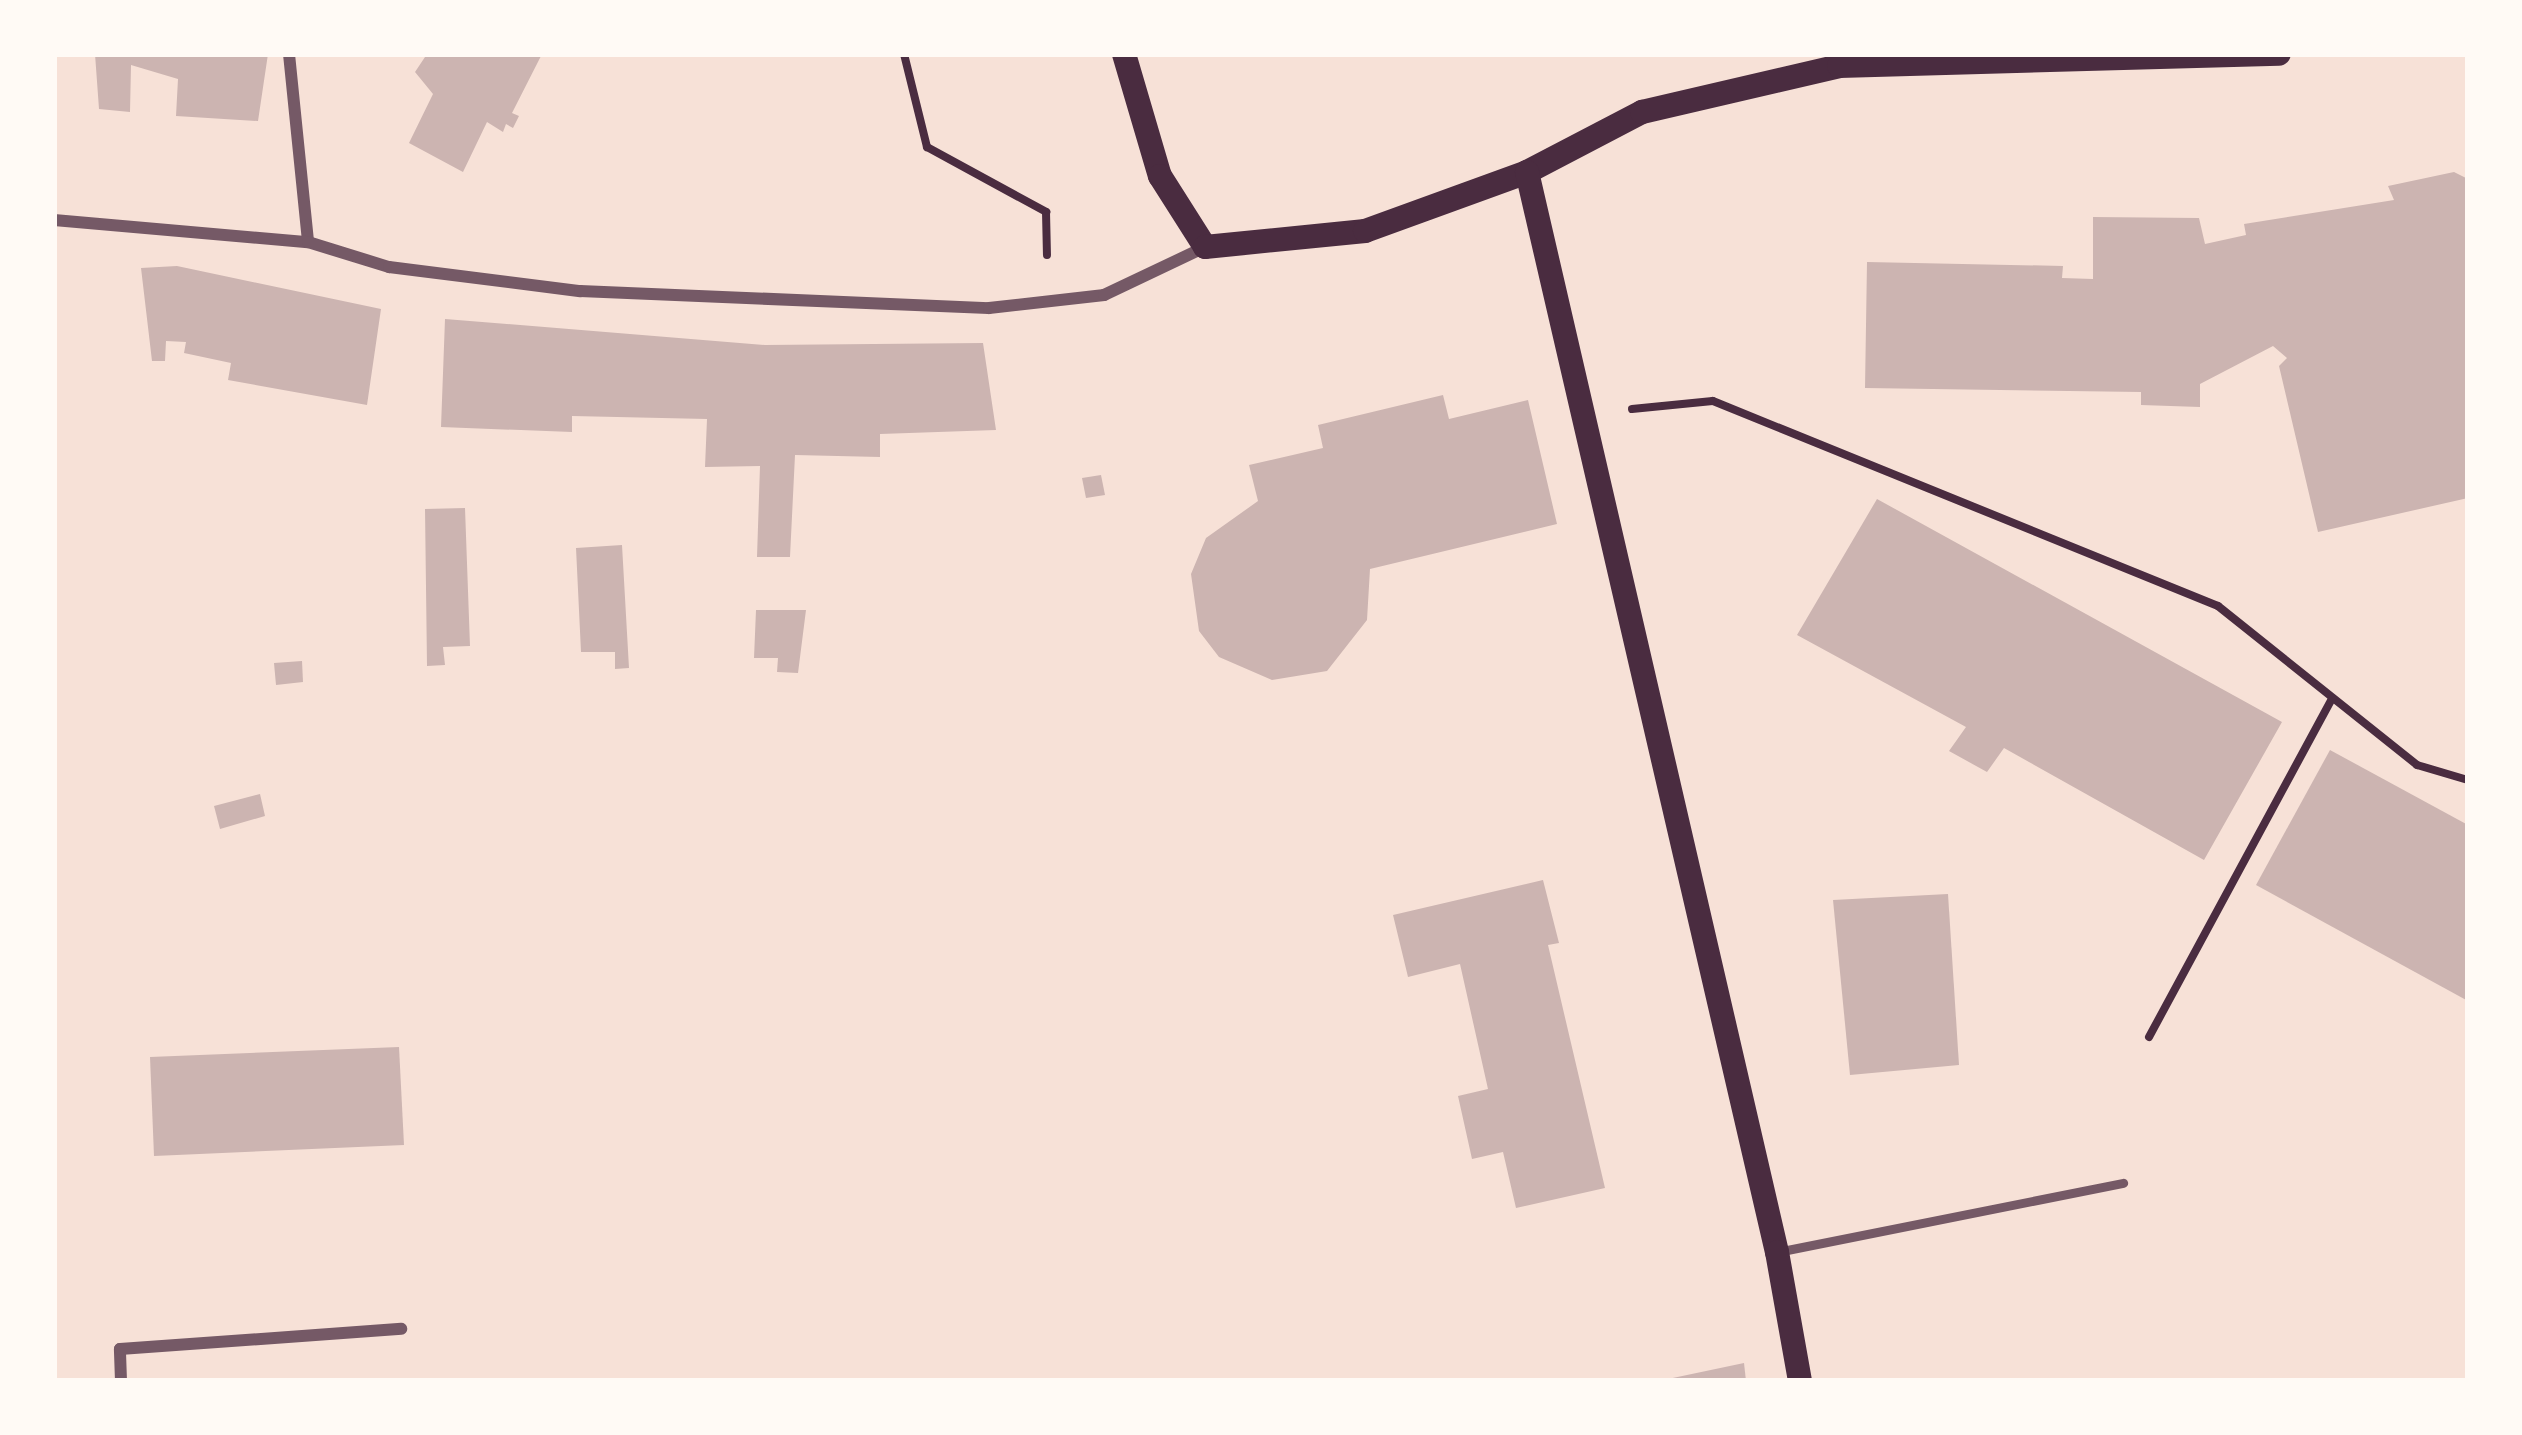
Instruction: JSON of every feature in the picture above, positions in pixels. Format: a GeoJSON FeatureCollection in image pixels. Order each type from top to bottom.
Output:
{"type":"FeatureCollection","features":[{"type":"Feature","properties":{"kind":"main road"},"geometry":{"type":"LineString","coordinates":[[1124,54],[1160,176],[1205,247],[1365,231],[1527,172],[1642,112],[1839,66],[2279,54]]}},
{"type":"Feature","properties":{"kind":"main road"},"geometry":{"type":"LineString","coordinates":[[1527,172],[1777,1252],[1800,1381]]}},
{"type":"Feature","properties":{"kind":"street"},"geometry":{"type":"LineString","coordinates":[[289,54],[308,242]]}},
{"type":"Feature","properties":{"kind":"street"},"geometry":{"type":"LineString","coordinates":[[54,220],[308,242],[389,267],[580,291],[989,308],[1104,295],[1205,247]]}},
{"type":"Feature","properties":{"kind":"street"},"geometry":{"type":"LineString","coordinates":[[121,1381],[119,1349],[401,1329]]}},
{"type":"Feature","properties":{"kind":"lane"},"geometry":{"type":"LineString","coordinates":[[1777,1252],[2123,1183]]}},
{"type":"Feature","properties":{"kind":"path"},"geometry":{"type":"LineString","coordinates":[[904,54],[927,147],[1046,212],[1048,301]]}},
{"type":"Feature","properties":{"kind":"path"},"geometry":{"type":"LineString","coordinates":[[1583,415],[1713,401],[2218,606],[2417,765],[2468,780]]}},
{"type":"Feature","properties":{"kind":"path"},"geometry":{"type":"LineString","coordinates":[[2149,1037],[2332,698]]}},
{"type":"Feature","properties":{"kind":"building"},"geometry":{"type":"Polygon","coordinates":[[[95,54],[268,54],[258,121],[176,116],[178,79],[131,65],[130,112],[99,109],[95,54]]]}},
{"type":"Feature","properties":{"kind":"building"},"geometry":{"type":"Polygon","coordinates":[[[427,54],[542,54],[512,113],[519,116],[513,128],[506,124],[503,132],[487,122],[463,172],[409,143],[433,94],[415,72],[427,54]]]}},
{"type":"Feature","properties":{"kind":"building"},"geometry":{"type":"Polygon","coordinates":[[[2454,172],[2468,179],[2468,498],[2318,532],[2279,366],[2287,358],[2273,346],[2200,384],[2200,407],[2141,405],[2141,392],[1865,388],[1867,262],[2063,266],[2062,278],[2093,279],[2093,217],[2199,218],[2205,244],[2246,235],[2244,224],[2394,200],[2388,186],[2454,172]]]}},
{"type":"Feature","properties":{"kind":"building"},"geometry":{"type":"Polygon","coordinates":[[[177,266],[381,309],[367,405],[228,380],[231,363],[184,353],[186,342],[166,341],[165,361],[152,361],[141,268],[177,266]]]}},
{"type":"Feature","properties":{"kind":"building"},"geometry":{"type":"Polygon","coordinates":[[[445,319],[765,345],[983,343],[996,430],[880,434],[880,457],[795,455],[790,557],[757,557],[760,466],[705,467],[707,419],[572,416],[572,432],[441,427],[445,319]]]}},
{"type":"Feature","properties":{"kind":"building"},"geometry":{"type":"Polygon","coordinates":[[[1443,395],[1449,419],[1528,400],[1557,524],[1370,569],[1367,620],[1327,671],[1272,680],[1219,657],[1199,631],[1191,574],[1206,538],[1258,501],[1249,465],[1323,448],[1318,425],[1443,395]]]}},
{"type":"Feature","properties":{"kind":"building"},"geometry":{"type":"Polygon","coordinates":[[[1101,475],[1105,495],[1086,498],[1082,478],[1101,475]]]}},
{"type":"Feature","properties":{"kind":"building"},"geometry":{"type":"Polygon","coordinates":[[[1877,499],[2282,722],[2204,860],[2004,748],[1987,772],[1949,751],[1966,727],[1797,635],[1877,499]]]}},
{"type":"Feature","properties":{"kind":"building"},"geometry":{"type":"Polygon","coordinates":[[[465,508],[470,646],[443,647],[445,665],[427,666],[425,509],[465,508]]]}},
{"type":"Feature","properties":{"kind":"building"},"geometry":{"type":"Polygon","coordinates":[[[622,545],[629,668],[615,669],[615,652],[581,652],[576,548],[622,545]]]}},
{"type":"Feature","properties":{"kind":"building"},"geometry":{"type":"Polygon","coordinates":[[[756,610],[806,610],[798,673],[777,672],[778,658],[754,658],[756,610]]]}},
{"type":"Feature","properties":{"kind":"building"},"geometry":{"type":"Polygon","coordinates":[[[302,661],[303,682],[276,685],[274,663],[302,661]]]}},
{"type":"Feature","properties":{"kind":"building"},"geometry":{"type":"Polygon","coordinates":[[[2330,750],[2468,825],[2468,1001],[2256,885],[2330,750]]]}},
{"type":"Feature","properties":{"kind":"building"},"geometry":{"type":"Polygon","coordinates":[[[260,794],[265,816],[220,829],[214,806],[260,794]]]}},
{"type":"Feature","properties":{"kind":"building"},"geometry":{"type":"Polygon","coordinates":[[[1543,880],[1559,943],[1548,945],[1605,1188],[1516,1208],[1503,1152],[1472,1159],[1458,1096],[1488,1089],[1460,964],[1408,977],[1393,915],[1543,880]]]}},
{"type":"Feature","properties":{"kind":"building"},"geometry":{"type":"Polygon","coordinates":[[[1948,894],[1959,1065],[1850,1075],[1833,900],[1948,894]]]}},
{"type":"Feature","properties":{"kind":"building"},"geometry":{"type":"Polygon","coordinates":[[[399,1047],[404,1145],[154,1156],[150,1057],[399,1047]]]}},
{"type":"Feature","properties":{"kind":"building"},"geometry":{"type":"Polygon","coordinates":[[[1744,1363],[1746,1381],[1668,1381],[1668,1379],[1744,1363]]]}}]}
